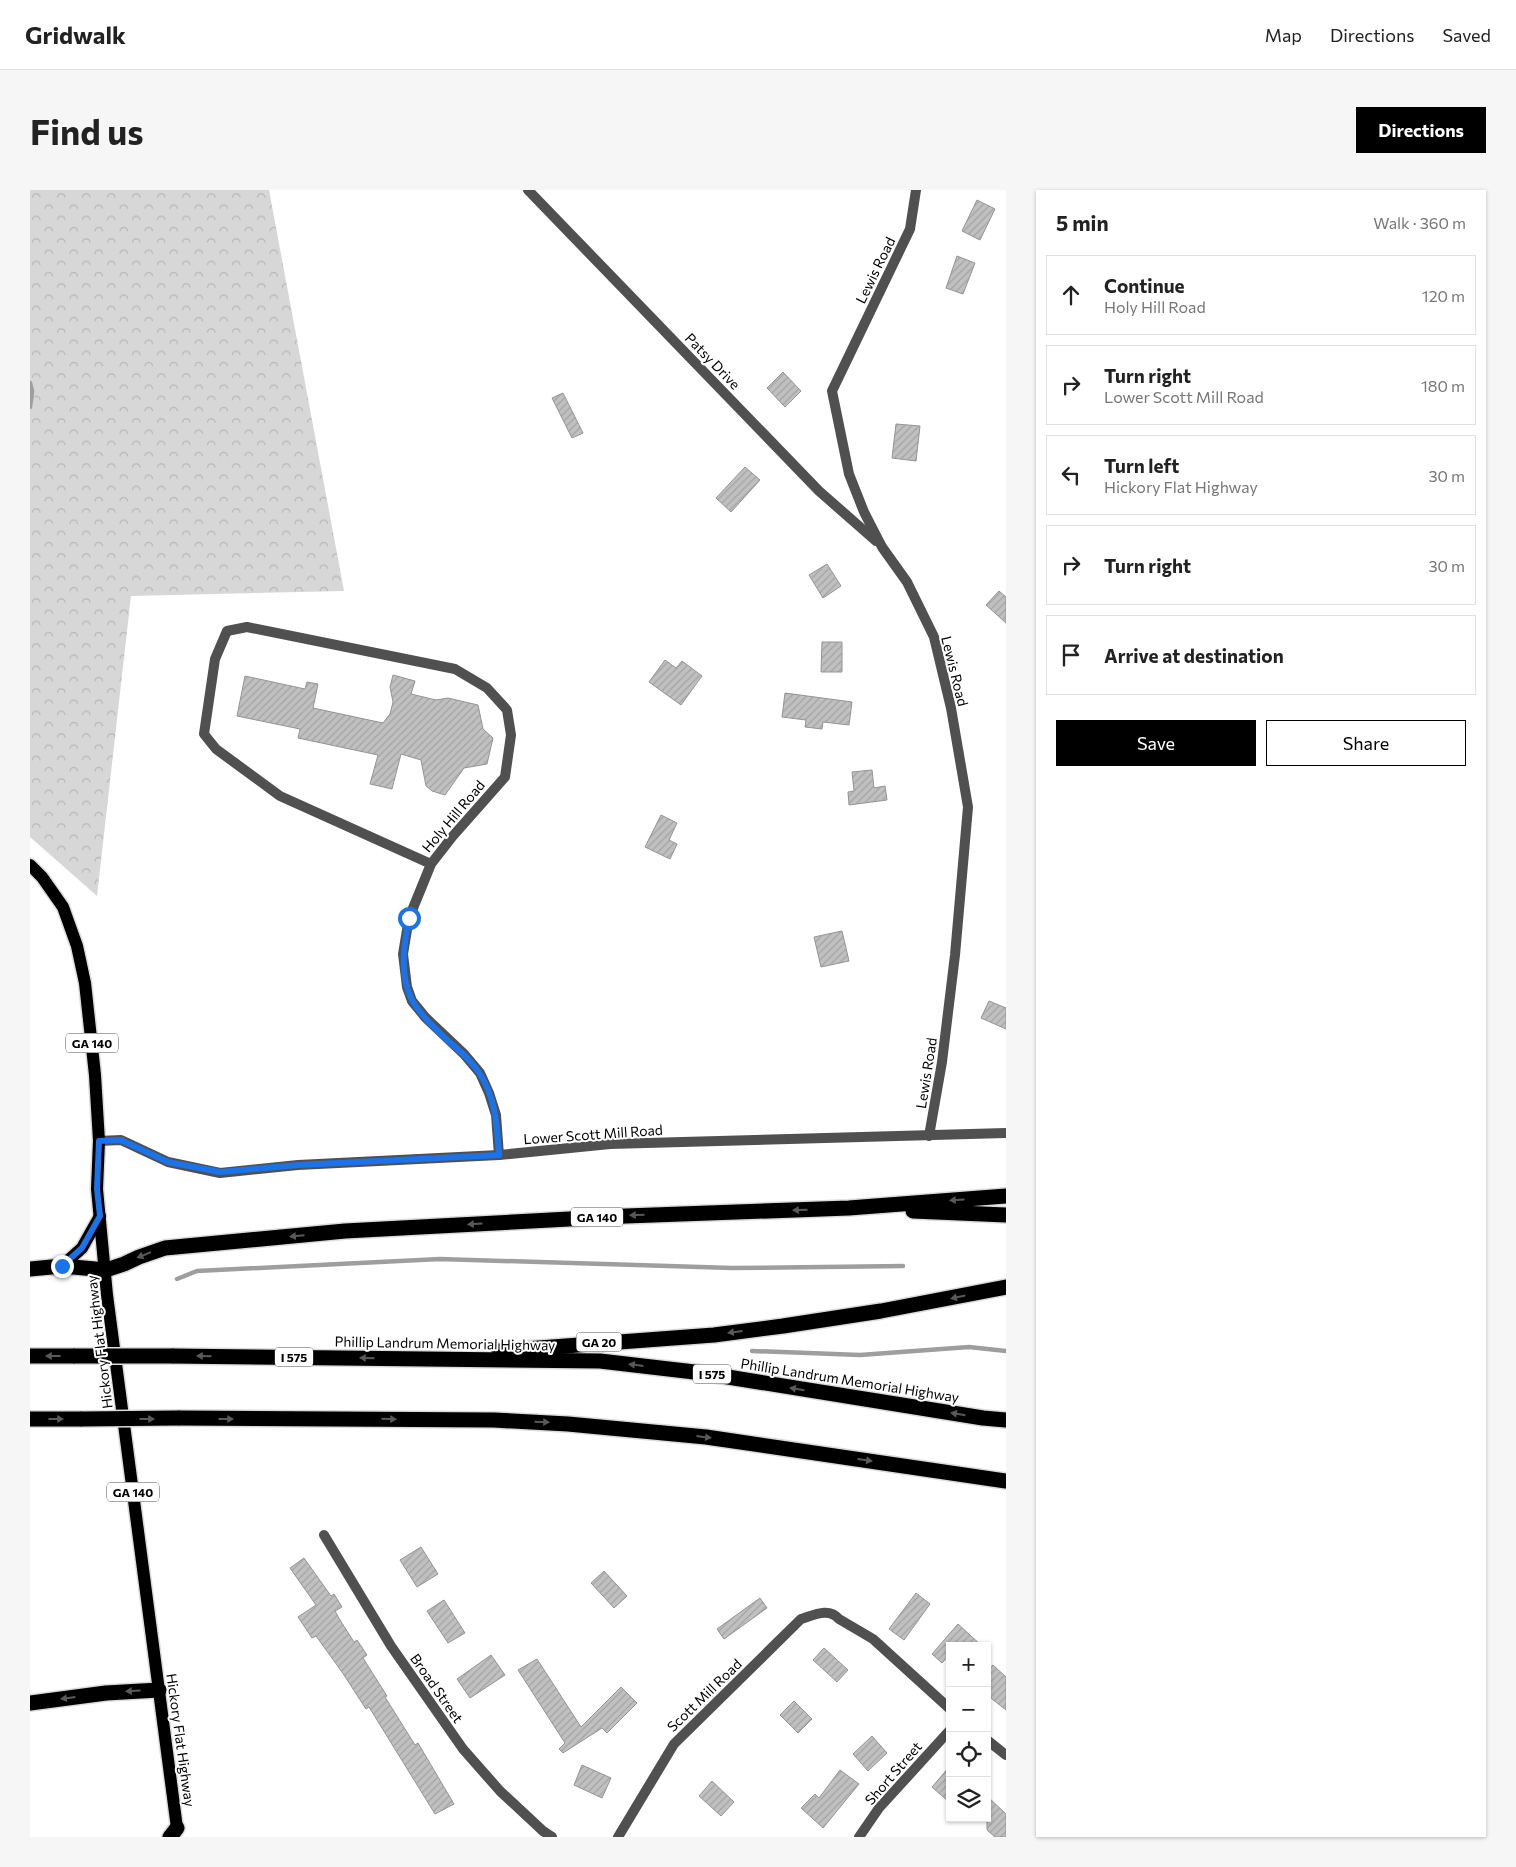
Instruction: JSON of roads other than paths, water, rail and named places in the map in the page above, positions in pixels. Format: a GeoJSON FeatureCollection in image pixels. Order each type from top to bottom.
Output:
{"type":"FeatureCollection","features":[{"type":"Feature","properties":{"kind":"highway"},"geometry":{"type":"LineString","coordinates":[[849,1208],[1006,1196]]}},
{"type":"Feature","properties":{"kind":"highway","name":"GA 140"},"geometry":{"type":"LineString","coordinates":[[106,1270],[165,1248],[355,1231],[626,1216],[849,1208],[1006,1215]]}},
{"type":"Feature","properties":{"kind":"highway"},"geometry":{"type":"LineString","coordinates":[[30,1269],[62,1266],[106,1270]]}},
{"type":"Feature","properties":{"kind":"highway","name":"GA 20"},"geometry":{"type":"LineString","coordinates":[[415,1358],[714,1335],[881,1311],[1006,1287]]}},
{"type":"Feature","properties":{"kind":"highway","name":"Phillip Landrum Memorial Highway"},"geometry":{"type":"LineString","coordinates":[[30,1356],[600,1361],[703,1373],[973,1417],[1006,1420]]}},
{"type":"Feature","properties":{"kind":"highway"},"geometry":{"type":"LineString","coordinates":[[30,1418],[494,1420],[568,1424],[706,1437],[1006,1481]]}},
{"type":"Feature","properties":{"kind":"highway"},"geometry":{"type":"LineString","coordinates":[[30,1703],[106,1693],[159,1690]]}},
{"type":"Feature","properties":{"kind":"main road","name":"Hickory Flat Highway"},"geometry":{"type":"LineString","coordinates":[[30,865],[42,877],[63,907],[78,946],[89,1009],[99,1141],[97,1189],[110,1315],[159,1690],[174,1832]]}},
{"type":"Feature","properties":{"kind":"main road"},"geometry":{"type":"LineString","coordinates":[[62,1266],[82,1248],[100,1216]]}},
{"type":"Feature","properties":{"kind":"street","name":"Patsy Drive"},"geometry":{"type":"LineString","coordinates":[[528,190],[819,491],[882,547]]}},
{"type":"Feature","properties":{"kind":"street","name":"Lewis Road"},"geometry":{"type":"LineString","coordinates":[[916,190],[910,228],[832,391],[849,474],[864,512],[882,547],[907,582],[934,637],[951,708],[968,807],[955,955],[942,1062],[929,1136]]}},
{"type":"Feature","properties":{"kind":"street","name":"Holy Hill Road"},"geometry":{"type":"LineString","coordinates":[[431,864],[280,796],[216,749],[204,734],[215,659],[227,630],[247,627],[455,668],[487,688],[507,710],[511,735],[505,777],[431,864],[409,918],[403,954],[407,986],[412,1001],[425,1017],[464,1054],[480,1074],[496,1115],[499,1155]]}},
{"type":"Feature","properties":{"kind":"street","name":"Lower Scott Mill Road"},"geometry":{"type":"LineString","coordinates":[[99,1141],[121,1140],[168,1162],[220,1172],[298,1165],[499,1155],[610,1144],[1006,1133]]}},
{"type":"Feature","properties":{"kind":"street","name":"Broad Street"},"geometry":{"type":"LineString","coordinates":[[324,1535],[391,1646],[463,1749],[500,1790],[543,1831],[552,1837]]}},
{"type":"Feature","properties":{"kind":"street","name":"Scott Mill Road"},"geometry":{"type":"LineString","coordinates":[[618,1837],[674,1744],[801,1619],[823,1612],[836,1614],[839,1619],[873,1640],[946,1705]]}},
{"type":"Feature","properties":{"kind":"street","name":"Short Street"},"geometry":{"type":"LineString","coordinates":[[859,1837],[879,1808],[948,1732]]}},
{"type":"Feature","properties":{"kind":"street"},"geometry":{"type":"LineString","coordinates":[[991,1743],[1006,1755]]}},
{"type":"Feature","properties":{"kind":"waterway"},"geometry":{"type":"LineString","coordinates":[[30,383],[32,391],[30,407]]}},
{"type":"Feature","properties":{"kind":"waterway"},"geometry":{"type":"LineString","coordinates":[[177,1279],[197,1271],[440,1259],[732,1268],[903,1266]]}},
{"type":"Feature","properties":{"kind":"waterway"},"geometry":{"type":"LineString","coordinates":[[752,1351],[860,1355],[969,1347],[1006,1351]]}}]}
